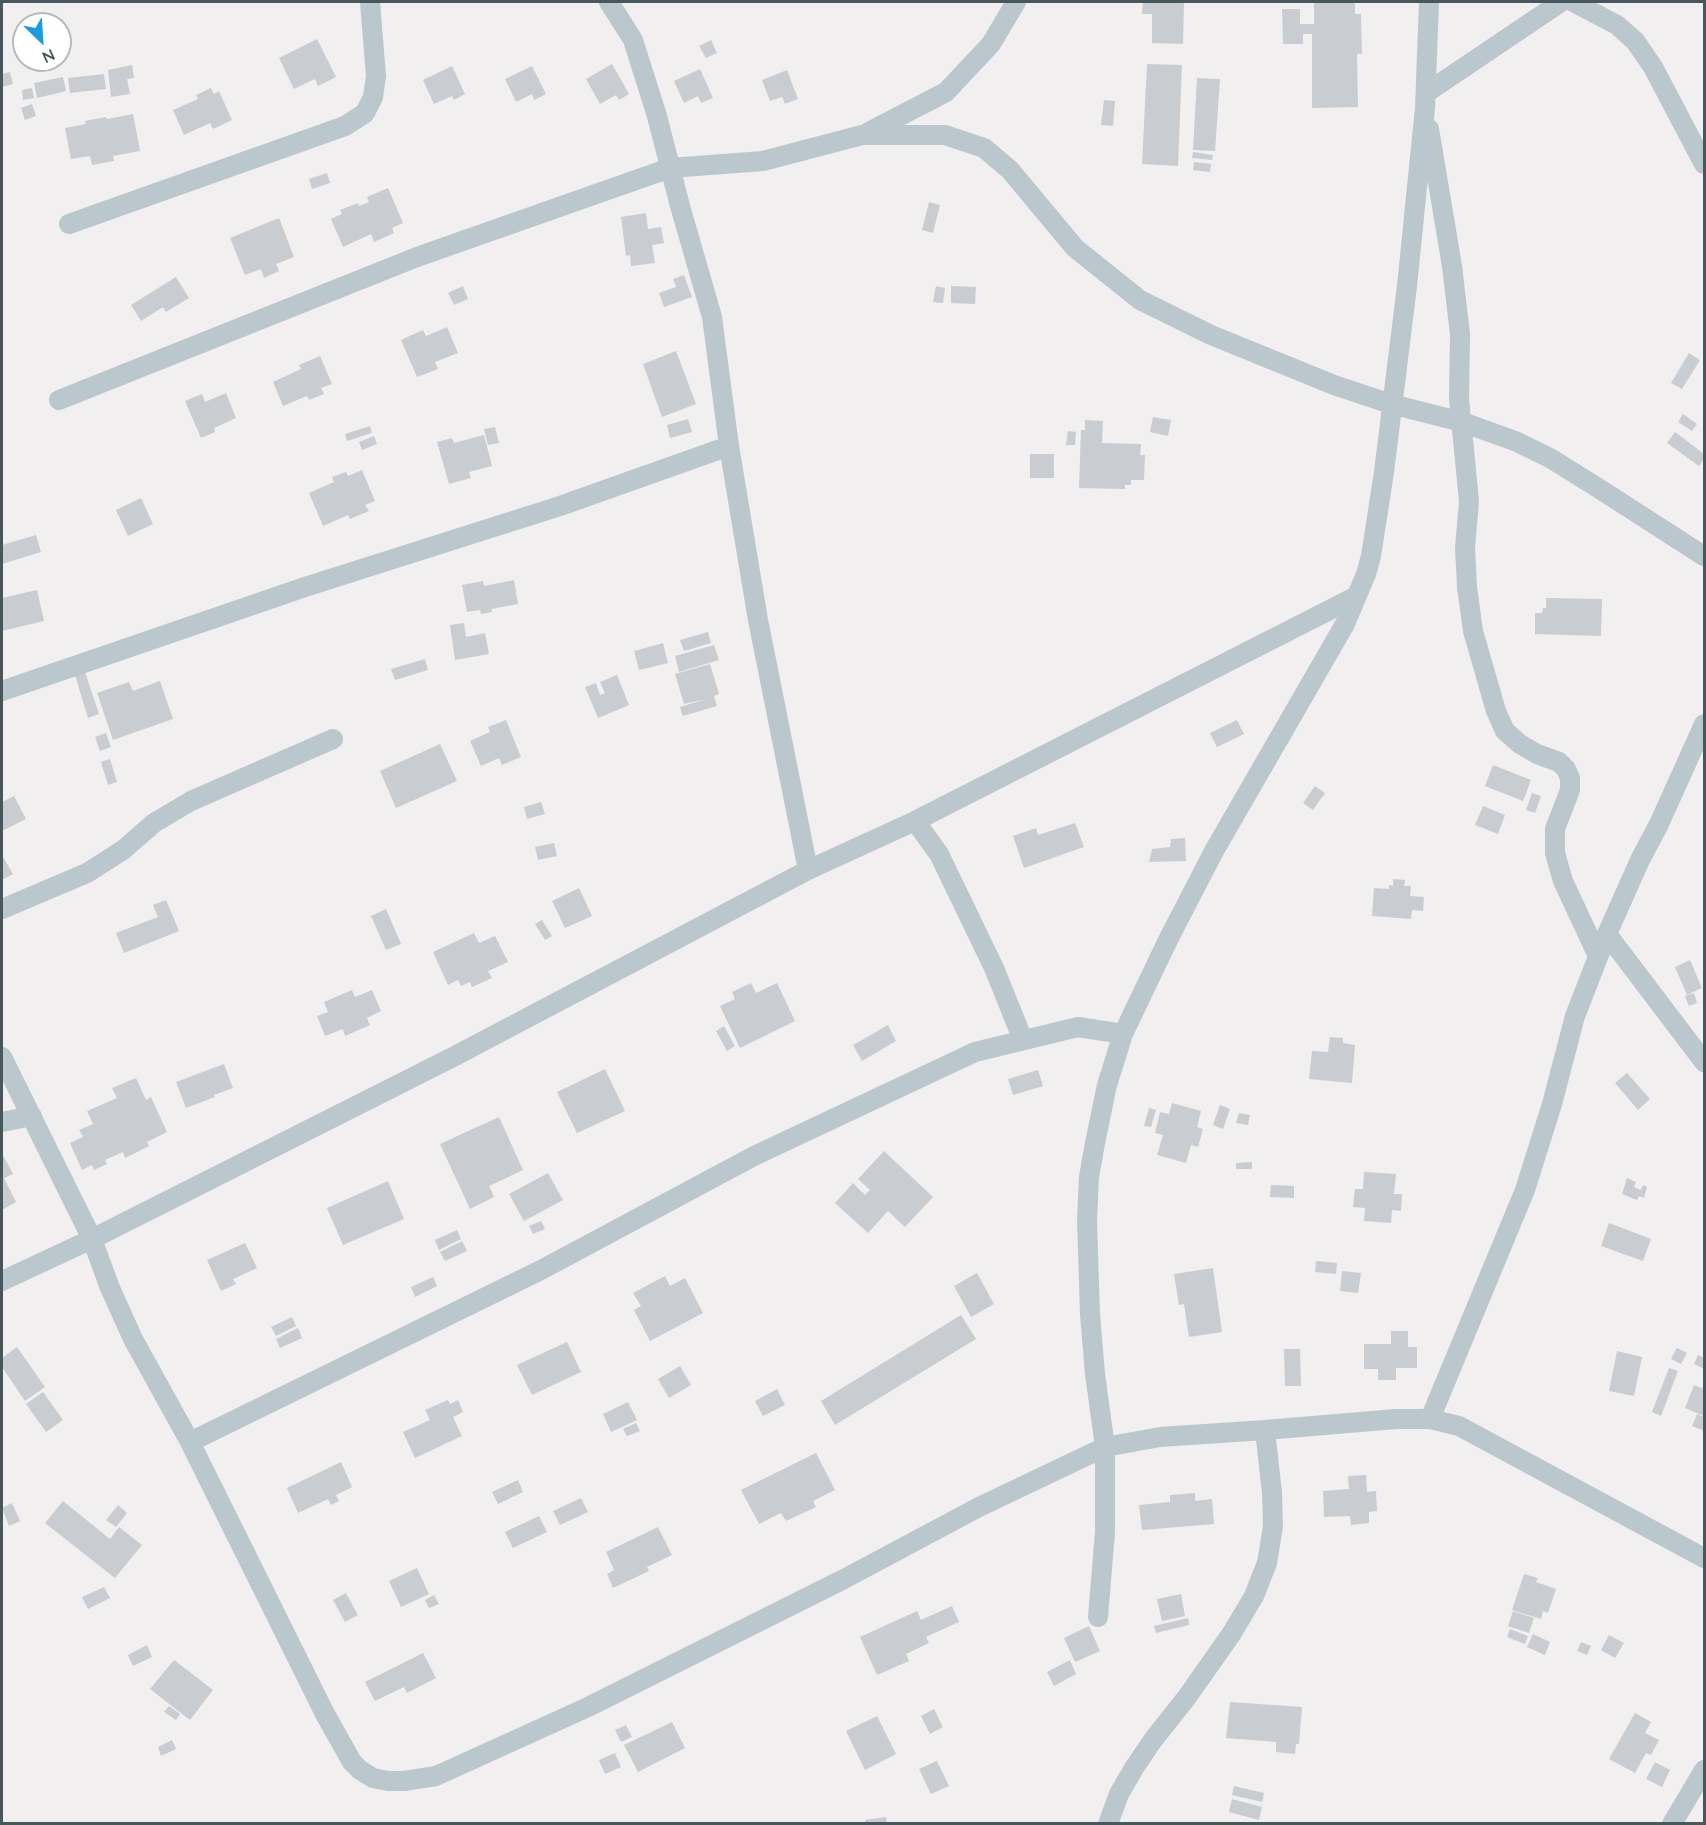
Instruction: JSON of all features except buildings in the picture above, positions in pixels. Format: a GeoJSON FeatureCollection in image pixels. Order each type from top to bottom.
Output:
{"type":"FeatureCollection","features":[{"type":"Feature","properties":{"kind":"street"},"geometry":{"type":"LineString","coordinates":[[69,224],[345,126],[365,113],[373,97],[376,76],[370,2]]}},
{"type":"Feature","properties":{"kind":"street"},"geometry":{"type":"LineString","coordinates":[[609,2],[633,40],[657,116],[712,317],[729,446],[758,620],[808,870]]}},
{"type":"Feature","properties":{"kind":"street"},"geometry":{"type":"LineString","coordinates":[[58,400],[417,257],[670,168],[763,161],[862,135],[946,92],[991,44],[1016,2]]}},
{"type":"Feature","properties":{"kind":"street"},"geometry":{"type":"LineString","coordinates":[[1098,1617],[1105,1532],[1105,1447],[1090,1314],[1087,1220],[1089,1177],[1107,1085],[1123,1034],[1169,938],[1209,861],[1328,656],[1345,624],[1366,574],[1384,472],[1407,286],[1426,100],[1429,2]]}},
{"type":"Feature","properties":{"kind":"street"},"geometry":{"type":"LineString","coordinates":[[1426,100],[1561,2]]}},
{"type":"Feature","properties":{"kind":"street"},"geometry":{"type":"LineString","coordinates":[[1573,2],[1617,25],[1635,41],[1653,67],[1704,164]]}},
{"type":"Feature","properties":{"kind":"street"},"geometry":{"type":"LineString","coordinates":[[1426,100],[1454,278],[1460,334],[1459,399],[1469,501],[1465,548],[1473,631],[1496,711],[1506,731],[1520,744],[1537,754],[1559,762],[1566,769],[1570,778],[1570,790],[1555,829],[1555,853],[1563,881],[1598,956]]}},
{"type":"Feature","properties":{"kind":"street"},"geometry":{"type":"LineString","coordinates":[[862,135],[945,135],[984,148],[1010,170],[1075,248],[1140,300],[1211,336],[1334,385],[1391,404],[1462,422],[1515,441],[1550,459],[1704,556]]}},
{"type":"Feature","properties":{"kind":"street"},"geometry":{"type":"LineString","coordinates":[[2,691],[305,587],[560,506],[729,446]]}},
{"type":"Feature","properties":{"kind":"street"},"geometry":{"type":"LineString","coordinates":[[2,1281],[92,1239],[453,1057],[808,870],[915,821],[1355,597]]}},
{"type":"Feature","properties":{"kind":"street"},"geometry":{"type":"LineString","coordinates":[[1430,1419],[1525,1190],[1552,1104],[1575,1016],[1598,956],[1704,724]]}},
{"type":"Feature","properties":{"kind":"street"},"geometry":{"type":"LineString","coordinates":[[2,909],[87,873],[123,850],[154,823],[191,801],[333,739]]}},
{"type":"Feature","properties":{"kind":"street"},"geometry":{"type":"LineString","coordinates":[[915,821],[939,854],[994,968],[1023,1041]]}},
{"type":"Feature","properties":{"kind":"street"},"geometry":{"type":"LineString","coordinates":[[1607,934],[1704,1062]]}},
{"type":"Feature","properties":{"kind":"street"},"geometry":{"type":"LineString","coordinates":[[190,1442],[541,1270],[754,1156],[975,1052],[1078,1027],[1123,1034]]}},
{"type":"Feature","properties":{"kind":"street"},"geometry":{"type":"LineString","coordinates":[[2,1057],[92,1239],[110,1288],[133,1339],[190,1442],[325,1714],[352,1762],[374,1778],[404,1781],[436,1776],[588,1707],[844,1579],[979,1507],[1105,1447],[1160,1437],[1396,1419],[1430,1419],[1459,1426],[1704,1557]]}},
{"type":"Feature","properties":{"kind":"street"},"geometry":{"type":"LineString","coordinates":[[2,1122],[32,1116]]}},
{"type":"Feature","properties":{"kind":"street"},"geometry":{"type":"LineString","coordinates":[[1108,1824],[1119,1794],[1134,1768],[1232,1633],[1254,1596],[1267,1563],[1273,1526],[1265,1430]]}},
{"type":"Feature","properties":{"kind":"street"},"geometry":{"type":"LineString","coordinates":[[1672,1824],[1704,1770]]}}]}
